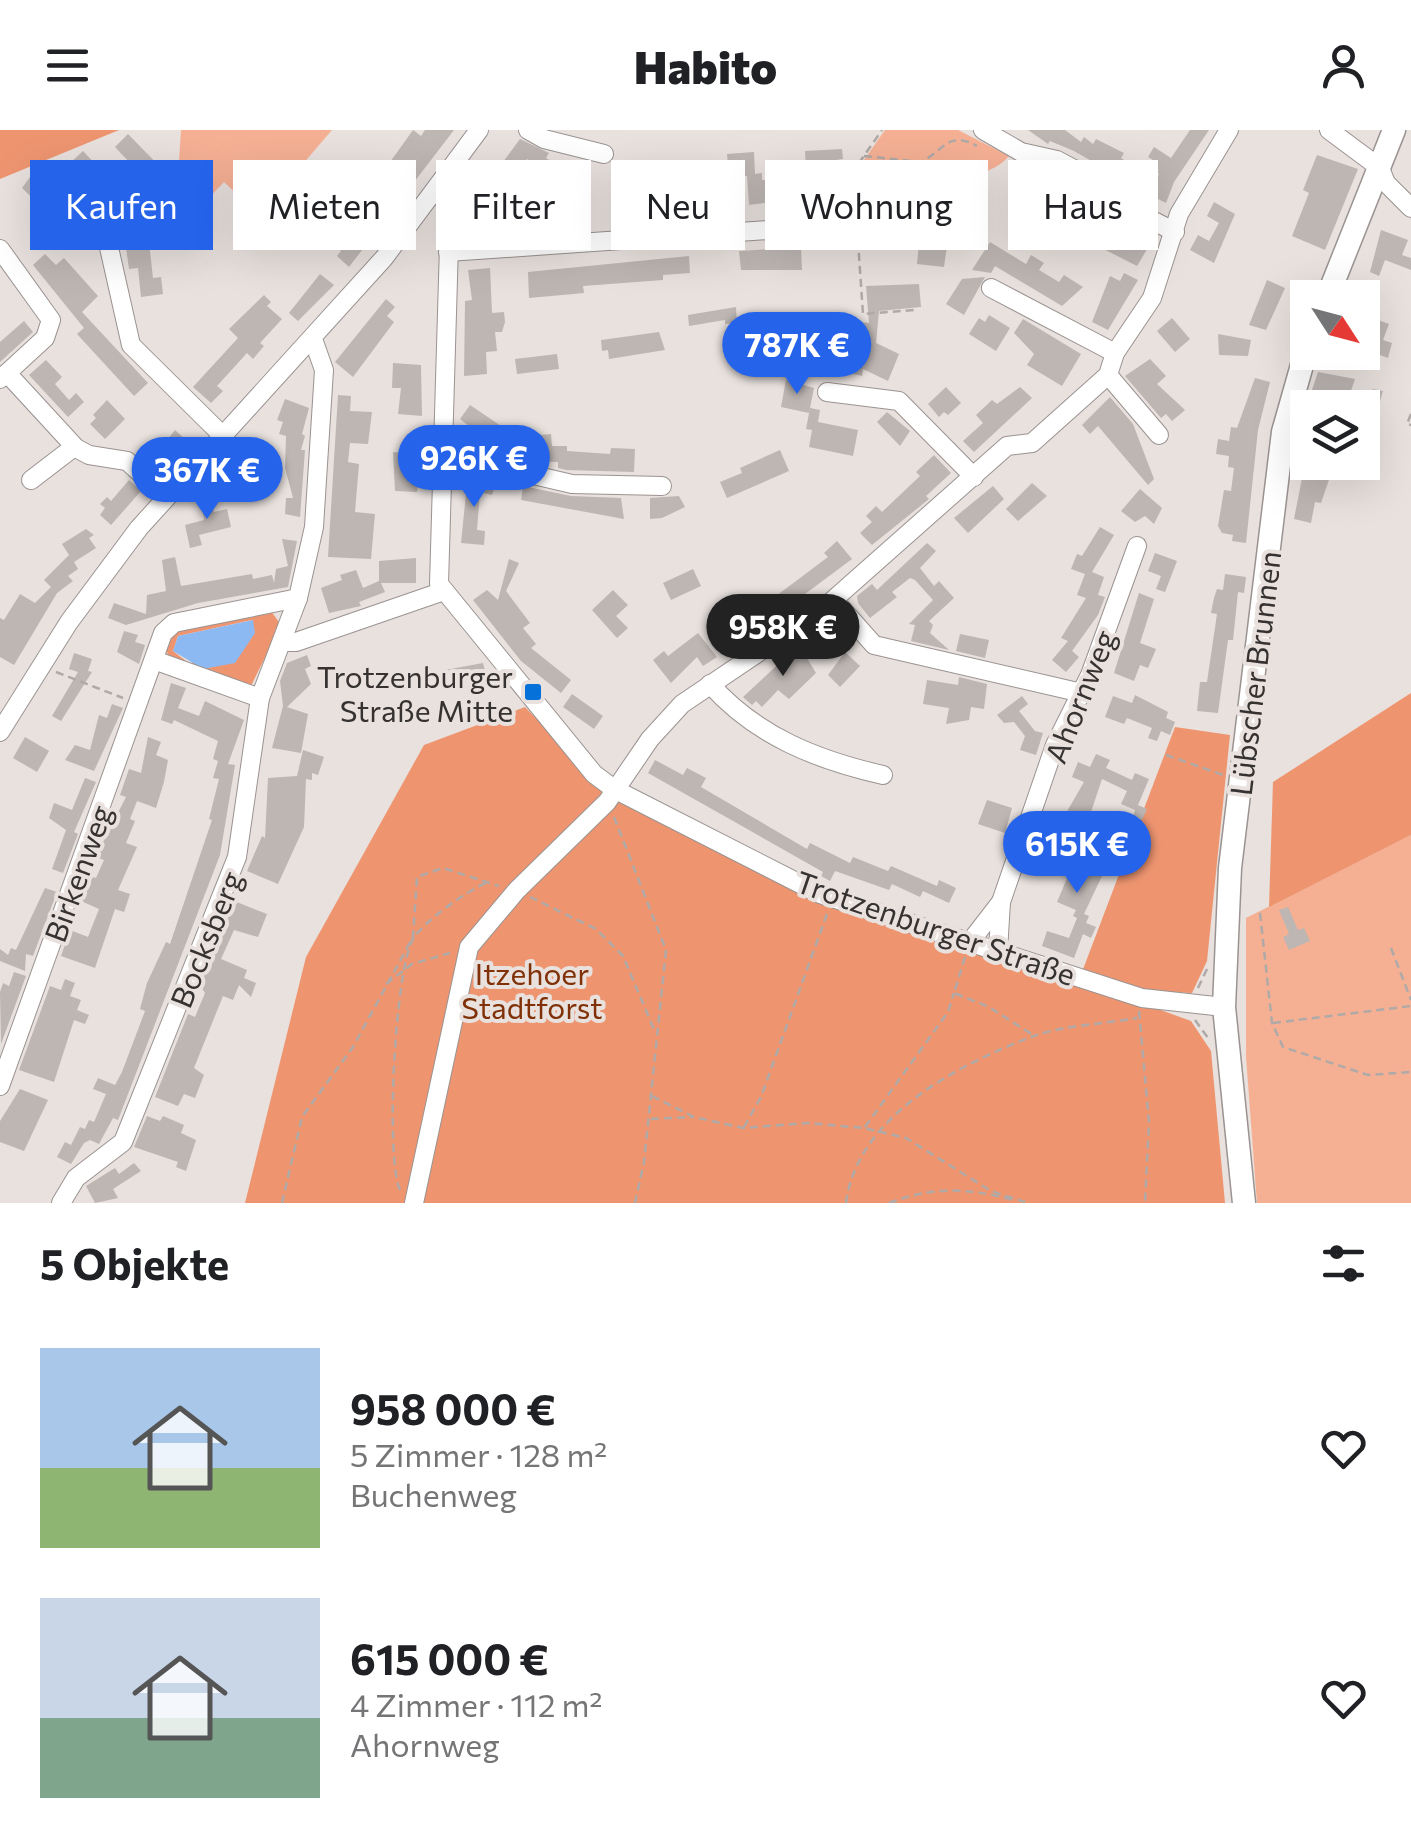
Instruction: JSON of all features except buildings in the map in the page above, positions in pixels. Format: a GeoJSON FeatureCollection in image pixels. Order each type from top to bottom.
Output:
{"type":"FeatureCollection","features":[{"type":"Feature","properties":{"kind":"main road"},"geometry":{"type":"LineString","coordinates":[[1334,280],[1394,130]]}},
{"type":"Feature","properties":{"kind":"main road","name":"Lübscher Brunnen"},"geometry":{"type":"LineString","coordinates":[[1244,1203],[1224,1007],[1230,868],[1284,432],[1301,370]]}},
{"type":"Feature","properties":{"kind":"street"},"geometry":{"type":"LineString","coordinates":[[458,160],[479,130]]}},
{"type":"Feature","properties":{"kind":"street"},"geometry":{"type":"LineString","coordinates":[[528,130],[544,140],[604,154]]}},
{"type":"Feature","properties":{"kind":"street"},"geometry":{"type":"LineString","coordinates":[[408,1199],[469,947],[517,890],[610,796],[661,726],[710,684],[834,600],[1007,446],[1032,443],[1108,375],[1115,353],[1152,298],[1180,214],[1229,130]]}},
{"type":"Feature","properties":{"kind":"street"},"geometry":{"type":"LineString","coordinates":[[1330,130],[1411,208]]}},
{"type":"Feature","properties":{"kind":"street"},"geometry":{"type":"LineString","coordinates":[[981,138],[1058,160],[1102,184],[1113,200],[1174,232]]}},
{"type":"Feature","properties":{"kind":"street"},"geometry":{"type":"LineString","coordinates":[[0,732],[6,710],[100,579],[166,497],[313,340],[436,192]]}},
{"type":"Feature","properties":{"kind":"street"},"geometry":{"type":"LineString","coordinates":[[282,642],[296,642],[441,592],[436,568],[448,252],[765,231]]}},
{"type":"Feature","properties":{"kind":"street"},"geometry":{"type":"LineString","coordinates":[[0,249],[51,320],[45,338],[4,376],[74,447],[89,456],[127,461],[166,497]]}},
{"type":"Feature","properties":{"kind":"street"},"geometry":{"type":"LineString","coordinates":[[109,250],[131,346],[223,436]]}},
{"type":"Feature","properties":{"kind":"street"},"geometry":{"type":"LineString","coordinates":[[991,288],[1115,353]]}},
{"type":"Feature","properties":{"kind":"street","name":"Bocksberg"},"geometry":{"type":"LineString","coordinates":[[60,1203],[76,1178],[123,1142],[237,857],[260,698],[298,598],[317,509],[324,370],[313,340]]}},
{"type":"Feature","properties":{"kind":"street"},"geometry":{"type":"LineString","coordinates":[[1108,375],[1159,435]]}},
{"type":"Feature","properties":{"kind":"street"},"geometry":{"type":"LineString","coordinates":[[827,392],[899,401],[974,476]]}},
{"type":"Feature","properties":{"kind":"street"},"geometry":{"type":"LineString","coordinates":[[32,480],[74,447]]}},
{"type":"Feature","properties":{"kind":"street"},"geometry":{"type":"LineString","coordinates":[[440,453],[572,484],[662,486]]}},
{"type":"Feature","properties":{"kind":"street","name":"Ahornweg"},"geometry":{"type":"LineString","coordinates":[[998,951],[1002,902],[1065,717],[1082,693],[1137,546]]}},
{"type":"Feature","properties":{"kind":"street","name":"Trotzenburger Straße"},"geometry":{"type":"LineString","coordinates":[[441,592],[610,796],[834,899],[1142,998],[1224,1007]]}},
{"type":"Feature","properties":{"kind":"street","name":"Birkenweg"},"geometry":{"type":"LineString","coordinates":[[0,1086],[164,633],[174,623],[298,598]]}},
{"type":"Feature","properties":{"kind":"street"},"geometry":{"type":"LineString","coordinates":[[834,600],[874,646],[1082,693]]}},
{"type":"Feature","properties":{"kind":"street"},"geometry":{"type":"LineString","coordinates":[[154,660],[260,698]]}},
{"type":"Feature","properties":{"kind":"street"},"geometry":{"type":"LineString","coordinates":[[710,684],[741,712],[803,753],[882,775]]}},
{"type":"Feature","properties":{"kind":"street","name":"Ahornweg"},"geometry":{"type":"LineString","coordinates":[[970,942],[1002,902]]}},
{"type":"Feature","properties":{"kind":"path"},"geometry":{"type":"LineString","coordinates":[[861,160],[882,130]]}},
{"type":"Feature","properties":{"kind":"path"},"geometry":{"type":"LineString","coordinates":[[864,156],[921,162],[947,139],[981,138]]}},
{"type":"Feature","properties":{"kind":"path"},"geometry":{"type":"LineString","coordinates":[[854,250],[863,314],[914,310]]}},
{"type":"Feature","properties":{"kind":"path"},"geometry":{"type":"LineString","coordinates":[[1411,414],[1407,424],[1411,425]]}},
{"type":"Feature","properties":{"kind":"path"},"geometry":{"type":"LineString","coordinates":[[41,666],[139,704]]}},
{"type":"Feature","properties":{"kind":"path"},"geometry":{"type":"LineString","coordinates":[[1166,754],[1240,782]]}},
{"type":"Feature","properties":{"kind":"path"},"geometry":{"type":"LineString","coordinates":[[610,796],[666,950],[635,1203]]}},
{"type":"Feature","properties":{"kind":"path"},"geometry":{"type":"LineString","coordinates":[[408,1199],[390,1151],[403,971],[413,937],[418,877],[443,868],[517,890],[596,929],[622,956],[655,1032]]}},
{"type":"Feature","properties":{"kind":"path"},"geometry":{"type":"LineString","coordinates":[[282,1203],[302,1118],[352,1047],[413,937],[460,896],[488,883]]}},
{"type":"Feature","properties":{"kind":"path"},"geometry":{"type":"LineString","coordinates":[[743,1128],[768,1080],[817,934],[834,899]]}},
{"type":"Feature","properties":{"kind":"path"},"geometry":{"type":"LineString","coordinates":[[1260,912],[1272,1023],[1283,1047],[1368,1074],[1411,1072]]}},
{"type":"Feature","properties":{"kind":"path"},"geometry":{"type":"LineString","coordinates":[[864,1128],[948,1012],[970,942]]}},
{"type":"Feature","properties":{"kind":"path"},"geometry":{"type":"LineString","coordinates":[[385,985],[412,964],[469,947]]}},
{"type":"Feature","properties":{"kind":"path"},"geometry":{"type":"LineString","coordinates":[[1272,1023],[1411,1003],[1390,948]]}},
{"type":"Feature","properties":{"kind":"path"},"geometry":{"type":"LineString","coordinates":[[954,993],[989,1007],[1034,1036]]}},
{"type":"Feature","properties":{"kind":"path"},"geometry":{"type":"LineString","coordinates":[[1142,998],[1137,1018],[1149,1122],[1145,1203]]}},
{"type":"Feature","properties":{"kind":"path"},"geometry":{"type":"LineString","coordinates":[[846,1203],[848,1186],[864,1150],[879,1131],[930,1087],[1034,1036],[1137,1018]]}},
{"type":"Feature","properties":{"kind":"path"},"geometry":{"type":"LineString","coordinates":[[650,1096],[694,1116],[743,1128],[807,1123],[864,1128],[906,1138],[991,1191],[1026,1203]]}},
{"type":"Feature","properties":{"kind":"path"},"geometry":{"type":"LineString","coordinates":[[648,1119],[681,1121],[694,1116]]}},
{"type":"Feature","properties":{"kind":"path"},"geometry":{"type":"LineString","coordinates":[[889,1203],[922,1190],[968,1188],[1026,1203]]}},
{"type":"Feature","properties":{"kind":"shaded area"},"geometry":{"type":"Polygon","coordinates":[[[181,130],[332,130],[306,160],[233,160],[233,190],[224,182],[213,193],[213,160],[179,160],[181,130]]]}},
{"type":"Feature","properties":{"kind":"shaded area"},"geometry":{"type":"Polygon","coordinates":[[[885,130],[958,130],[1009,156],[988,170],[988,160],[864,160],[885,130]]]}},
{"type":"Feature","properties":{"kind":"shaded area"},"geometry":{"type":"Polygon","coordinates":[[[1411,835],[1411,1203],[1257,1203],[1246,1057],[1246,918],[1411,835]]]}},
{"type":"Feature","properties":{"kind":"green space"},"geometry":{"type":"Polygon","coordinates":[[[0,130],[119,130],[46,160],[30,160],[30,167],[0,179],[0,130]]]}},
{"type":"Feature","properties":{"kind":"green space"},"geometry":{"type":"Polygon","coordinates":[[[271,611],[281,625],[249,690],[168,659],[166,644],[183,627],[271,611]],[[252,620],[178,636],[173,651],[190,664],[252,620]]]}},
{"type":"Feature","properties":{"kind":"green space"},"geometry":{"type":"Polygon","coordinates":[[[1411,693],[1411,835],[1269,907],[1273,782],[1411,693]]]}},
{"type":"Feature","properties":{"kind":"green space","name":"Itzehoer Stadtforst"},"geometry":{"type":"Polygon","coordinates":[[[525,707],[599,783],[820,904],[1075,979],[1191,1021],[1211,1051],[1225,1203],[245,1203],[306,957],[424,745],[525,707]]]}},
{"type":"Feature","properties":{"kind":"green space"},"geometry":{"type":"Polygon","coordinates":[[[1175,727],[1230,735],[1207,961],[1192,993],[1145,991],[1082,972],[1175,727]]]}},
{"type":"Feature","properties":{"kind":"water"},"geometry":{"type":"Polygon","coordinates":[[[253,620],[255,633],[235,663],[203,669],[173,651],[178,636],[253,620]]]}},
{"type":"Feature","properties":{"kind":"place","name":"Trotzenburger Straße Mitte"},"geometry":{"type":"Point","coordinates":[533,692]}}]}
